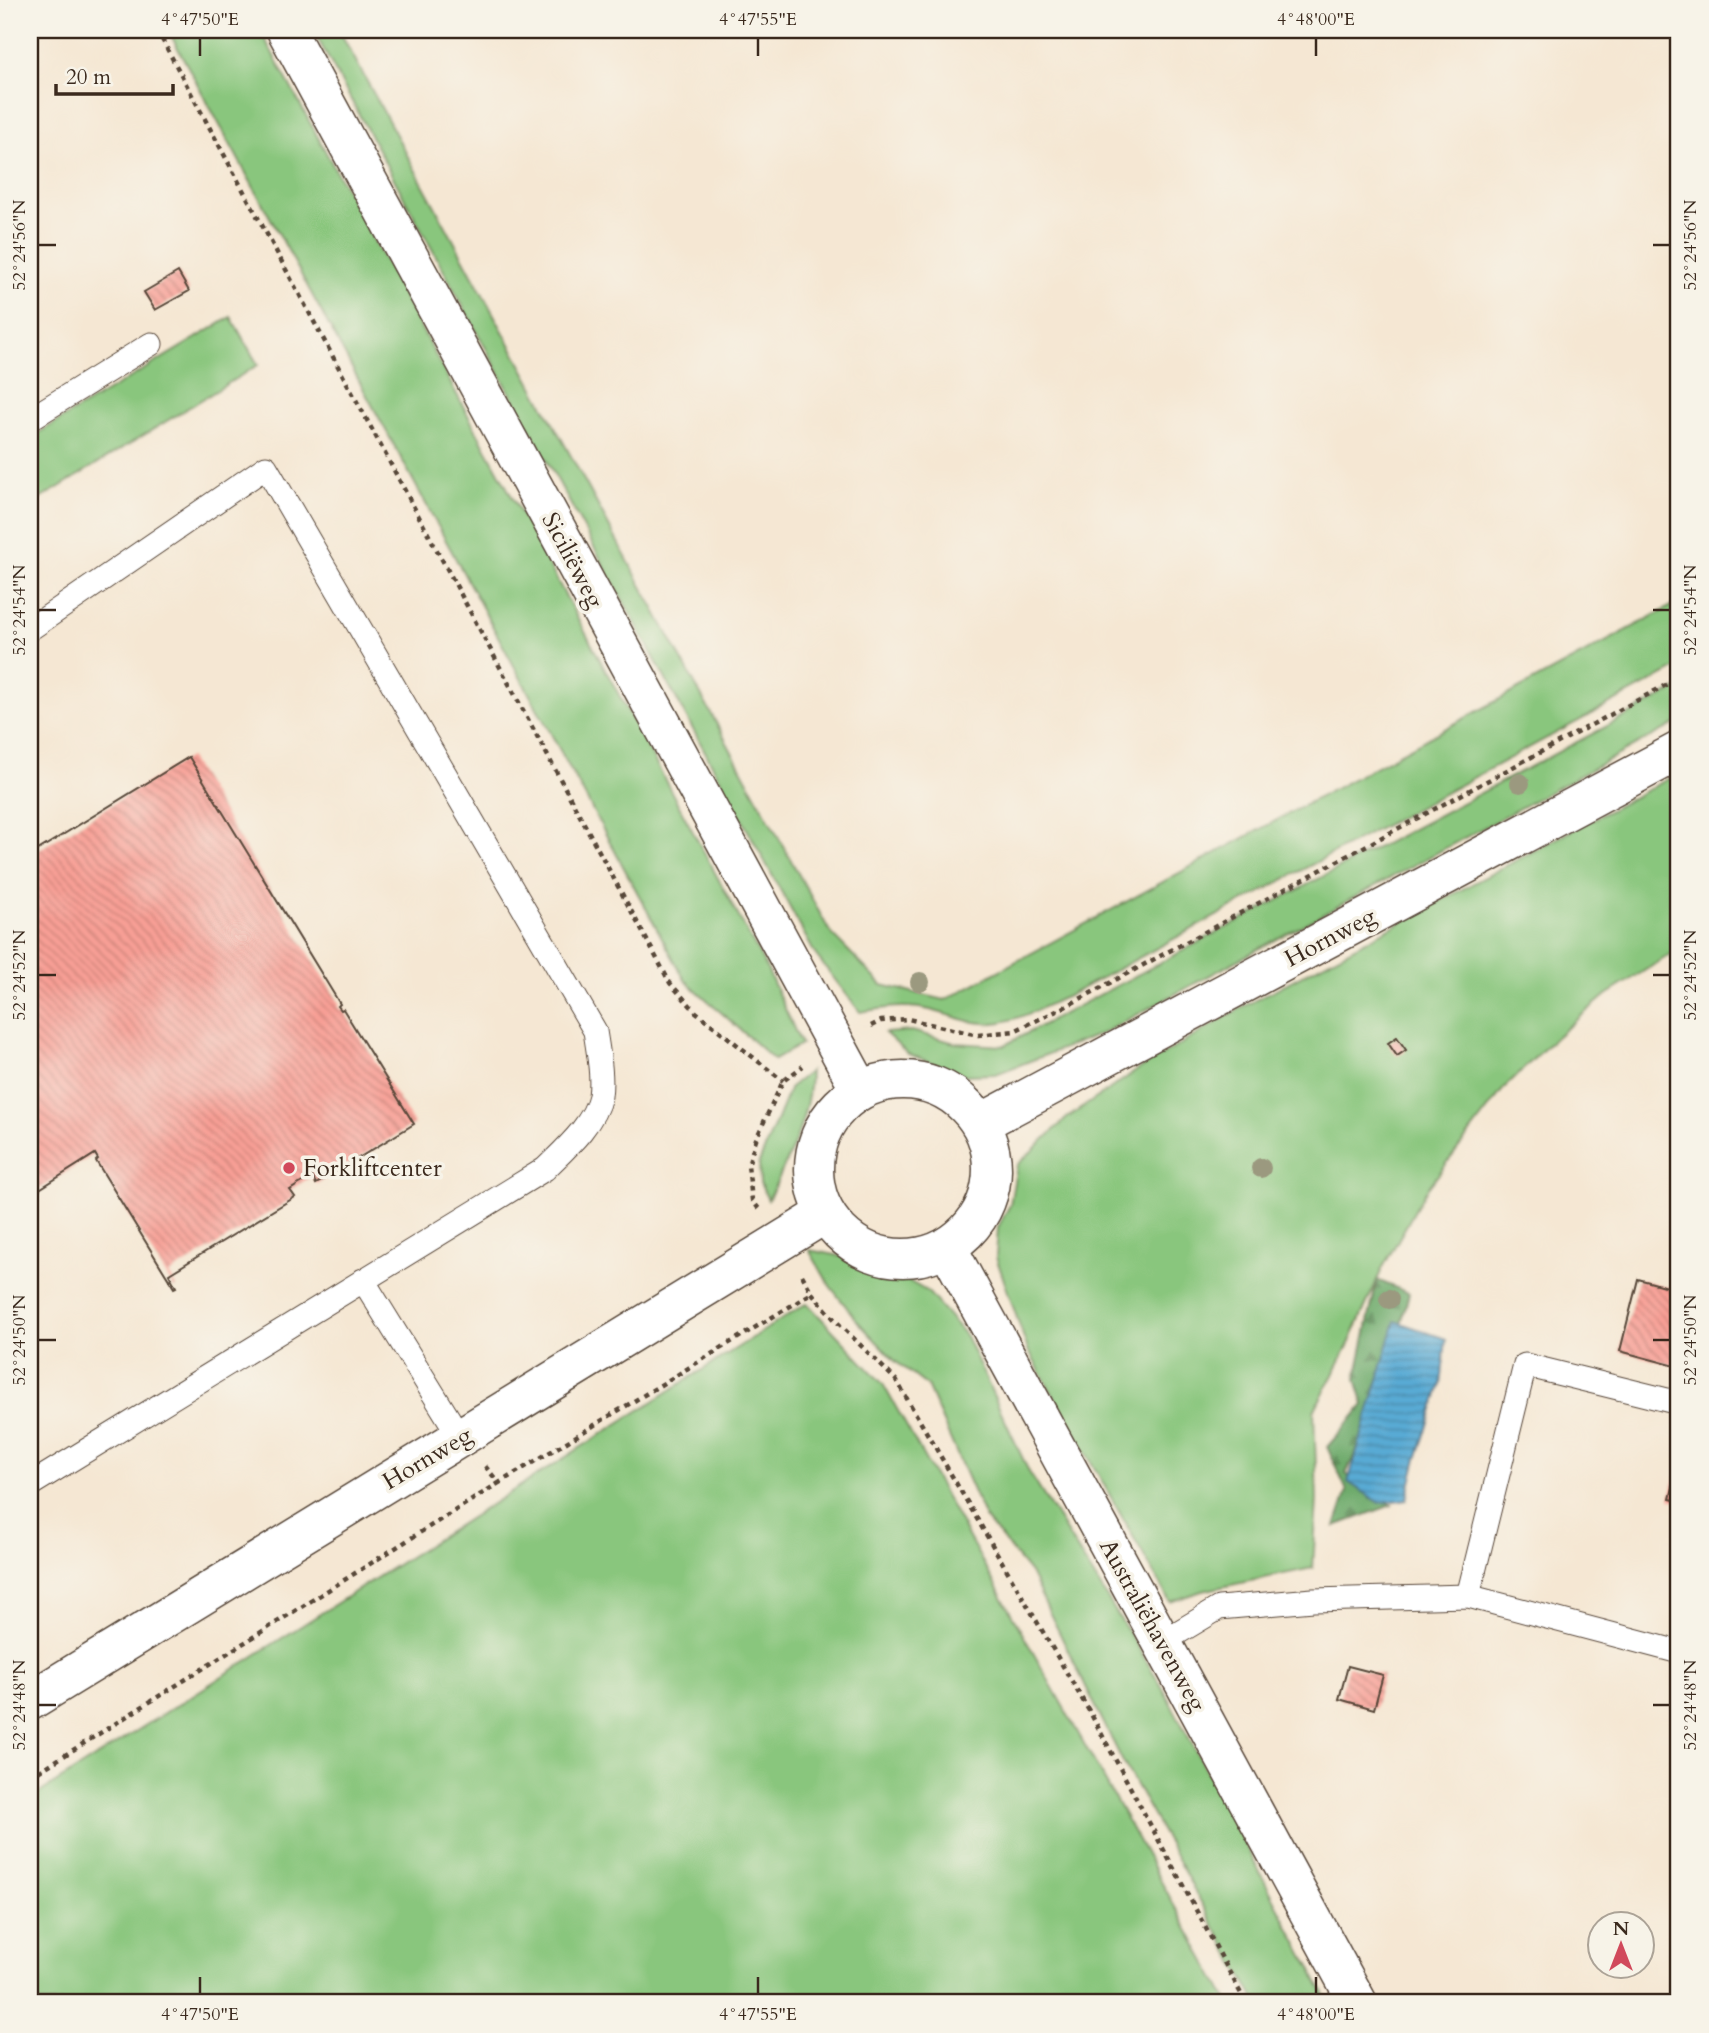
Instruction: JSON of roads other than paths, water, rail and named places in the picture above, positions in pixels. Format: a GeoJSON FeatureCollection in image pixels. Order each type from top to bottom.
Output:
{"type":"FeatureCollection","features":[{"type":"Feature","properties":{"kind":"street","name":"Siciliëweg"},"geometry":{"type":"LineString","coordinates":[[286,30],[860,1089]]}},
{"type":"Feature","properties":{"kind":"street","name":"Hornweg"},"geometry":{"type":"LineString","coordinates":[[981,1123],[1679,751]]}},
{"type":"Feature","properties":{"kind":"street"},"geometry":{"type":"LineString","coordinates":[[914,1079],[940,1087],[963,1102],[981,1123],[991,1150],[992,1178],[989,1191],[985,1205],[969,1229],[947,1247],[921,1257],[893,1258],[866,1251],[842,1236],[825,1214],[814,1187],[813,1158],[821,1130],[837,1107],[860,1089],[886,1080],[914,1079]]}},
{"type":"Feature","properties":{"kind":"street","name":"Hornweg"},"geometry":{"type":"LineString","coordinates":[[30,1701],[825,1214]]}},
{"type":"Feature","properties":{"kind":"street","name":"Australiëhavenweg"},"geometry":{"type":"LineString","coordinates":[[947,1247],[1358,2003]]}},
{"type":"Feature","properties":{"kind":"lane"},"geometry":{"type":"LineString","coordinates":[[30,419],[151,344]]}},
{"type":"Feature","properties":{"kind":"lane"},"geometry":{"type":"LineString","coordinates":[[30,629],[266,467],[595,1031],[599,1054],[600,1097],[583,1131],[545,1169],[30,1485]]}},
{"type":"Feature","properties":{"kind":"lane"},"geometry":{"type":"LineString","coordinates":[[363,1280],[460,1437]]}},
{"type":"Feature","properties":{"kind":"lane"},"geometry":{"type":"LineString","coordinates":[[1468,1596],[1525,1365],[1679,1403]]}},
{"type":"Feature","properties":{"kind":"lane"},"geometry":{"type":"LineString","coordinates":[[1162,1642],[1219,1608],[1313,1601],[1468,1596],[1679,1652]]}},
{"type":"Feature","properties":{"kind":"water"},"geometry":{"type":"Polygon","coordinates":[[[1395,1321],[1446,1339],[1441,1385],[1407,1499],[1380,1503],[1348,1482],[1395,1321]]]}},
{"type":"Feature","properties":{"kind":"place","name":"Forkliftcenter"},"geometry":{"type":"Point","coordinates":[289,1168]}}]}
